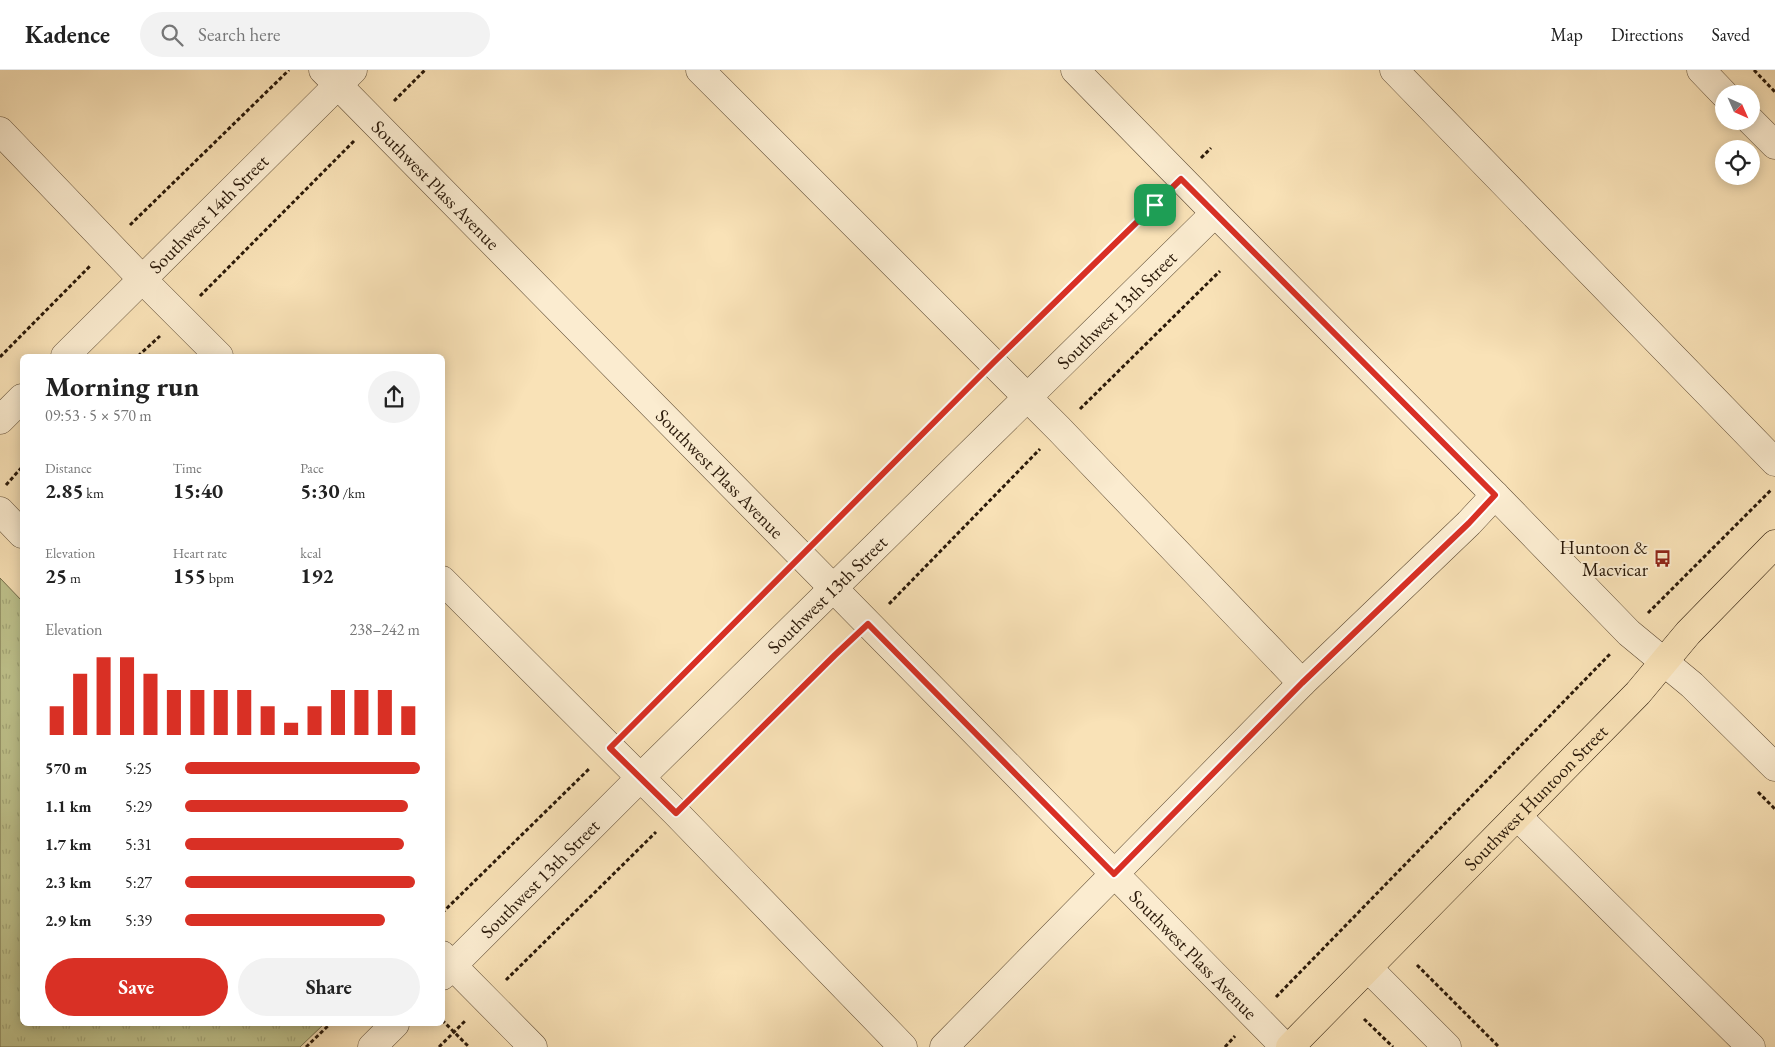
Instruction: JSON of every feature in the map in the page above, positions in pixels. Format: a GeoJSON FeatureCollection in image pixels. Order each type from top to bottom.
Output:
{"type":"FeatureCollection","features":[{"type":"Feature","properties":{"kind":"main road","name":"Southwest Huntoon Street"},"geometry":{"type":"LineString","coordinates":[[1290,1047],[1638,692],[1688,633],[1775,544]]}},
{"type":"Feature","properties":{"kind":"street"},"geometry":{"type":"LineString","coordinates":[[700,70],[1059,430],[1302,683]]}},
{"type":"Feature","properties":{"kind":"street"},"geometry":{"type":"LineString","coordinates":[[1075,70],[1629,633],[1692,685],[1775,767]]}},
{"type":"Feature","properties":{"kind":"street"},"geometry":{"type":"LineString","coordinates":[[1394,70],[1775,462]]}},
{"type":"Feature","properties":{"kind":"street"},"geometry":{"type":"LineString","coordinates":[[1700,70],[1715,85]]}},
{"type":"Feature","properties":{"kind":"street","name":"Southwest Plass Avenue"},"geometry":{"type":"LineString","coordinates":[[338,75],[374,122],[1285,1047]]}},
{"type":"Feature","properties":{"kind":"street","name":"Southwest 14th Street"},"geometry":{"type":"LineString","coordinates":[[67,354],[142,279],[338,75]]}},
{"type":"Feature","properties":{"kind":"street"},"geometry":{"type":"LineString","coordinates":[[1760,130],[1775,145]]}},
{"type":"Feature","properties":{"kind":"street"},"geometry":{"type":"LineString","coordinates":[[0,131],[217,354]]}},
{"type":"Feature","properties":{"kind":"street","name":"Southwest 13th Street"},"geometry":{"type":"LineString","coordinates":[[446,966],[1215,213]]}},
{"type":"Feature","properties":{"kind":"street"},"geometry":{"type":"LineString","coordinates":[[0,420],[20,400]]}},
{"type":"Feature","properties":{"kind":"street"},"geometry":{"type":"LineString","coordinates":[[944,1047],[1302,683],[1469,523],[1495,495]]}},
{"type":"Feature","properties":{"kind":"street"},"geometry":{"type":"LineString","coordinates":[[0,511],[20,532]]}},
{"type":"Feature","properties":{"kind":"street"},"geometry":{"type":"LineString","coordinates":[[445,583],[676,813],[903,1047]]}},
{"type":"Feature","properties":{"kind":"street"},"geometry":{"type":"LineString","coordinates":[[1517,816],[1751,1047]]}},
{"type":"Feature","properties":{"kind":"street"},"geometry":{"type":"LineString","coordinates":[[446,966],[487,1000],[533,1047]]}},
{"type":"Feature","properties":{"kind":"street"},"geometry":{"type":"LineString","coordinates":[[1368,968],[1447,1047]]}},
{"type":"Feature","properties":{"kind":"street"},"geometry":{"type":"LineString","coordinates":[[372,1047],[393,1026]]}},
{"type":"Feature","properties":{"kind":"path"},"geometry":{"type":"LineString","coordinates":[[0,357],[289,70]]}},
{"type":"Feature","properties":{"kind":"path"},"geometry":{"type":"LineString","coordinates":[[140,354],[425,70]]}},
{"type":"Feature","properties":{"kind":"path"},"geometry":{"type":"LineString","coordinates":[[1754,70],[1775,92]]}},
{"type":"Feature","properties":{"kind":"path"},"geometry":{"type":"LineString","coordinates":[[445,910],[1211,148]]}},
{"type":"Feature","properties":{"kind":"path"},"geometry":{"type":"LineString","coordinates":[[439,1047],[828,662],[904,590],[1059,430],[1220,271]]}},
{"type":"Feature","properties":{"kind":"path"},"geometry":{"type":"LineString","coordinates":[[0,491],[20,469]]}},
{"type":"Feature","properties":{"kind":"path"},"geometry":{"type":"LineString","coordinates":[[1225,1047],[1597,668],[1658,602],[1775,486]]}},
{"type":"Feature","properties":{"kind":"path"},"geometry":{"type":"LineString","coordinates":[[1417,964],[1500,1047]]}},
{"type":"Feature","properties":{"kind":"path"},"geometry":{"type":"LineString","coordinates":[[1364,1019],[1393,1047]]}},
{"type":"Feature","properties":{"kind":"path"},"geometry":{"type":"LineString","coordinates":[[445,1023],[469,1047]]}},
{"type":"Feature","properties":{"kind":"path"},"geometry":{"type":"LineString","coordinates":[[306,1047],[328,1026]]}},
{"type":"Feature","properties":{"kind":"green space"},"geometry":{"type":"Polygon","coordinates":[[[0,578],[20,599],[20,1026],[322,1026],[300,1047],[0,1047],[0,578]]]}},
{"type":"Feature","properties":{"kind":"place","name":"Huntoon & Macvicar"},"geometry":{"type":"Point","coordinates":[1662,558]}},
{"type":"Feature","properties":{"kind":"route"},"geometry":{"type":"LineString","coordinates":[[1181,179],[1495,495],[1469,523],[1302,683],[1114,874],[868,624],[676,813],[610,748],[768,587],[1155,205],[1181,179]]}}]}
